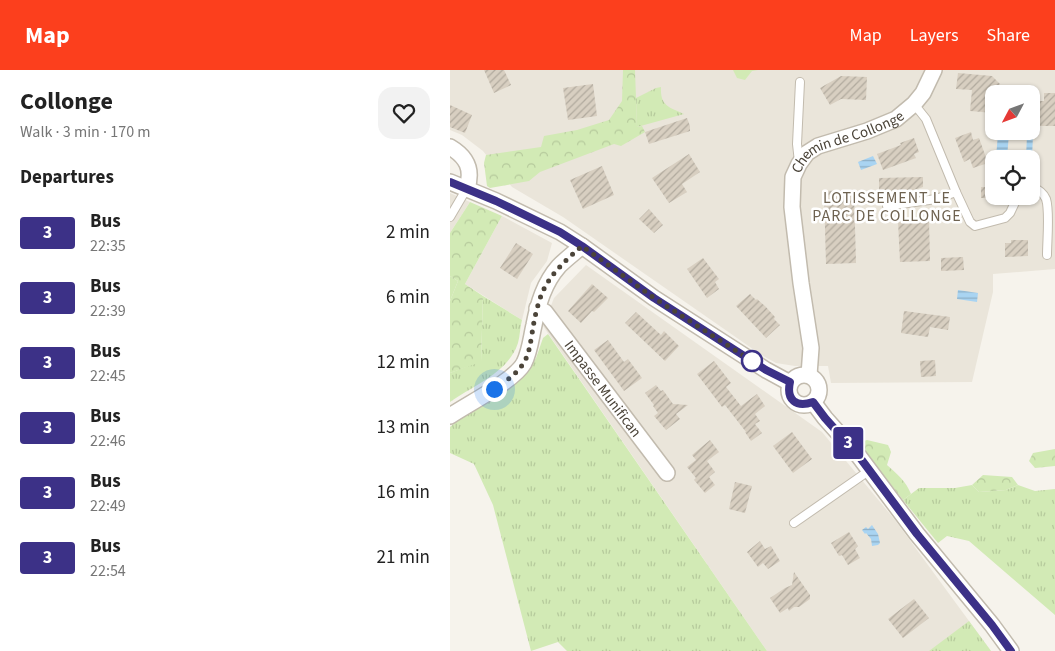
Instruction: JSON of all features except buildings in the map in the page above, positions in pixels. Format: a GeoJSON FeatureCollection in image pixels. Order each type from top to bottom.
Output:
{"type":"FeatureCollection","features":[{"type":"Feature","properties":{"kind":"street","name":"Chemin de Collonge"},"geometry":{"type":"LineString","coordinates":[[810,375],[811,348],[792,207],[793,177],[807,153],[818,146],[867,132],[896,119],[914,104],[923,92],[934,70]]}},
{"type":"Feature","properties":{"kind":"street"},"geometry":{"type":"LineString","coordinates":[[450,147],[464,158],[470,169],[470,179],[467,188]]}},
{"type":"Feature","properties":{"kind":"street"},"geometry":{"type":"LineString","coordinates":[[450,182],[528,216],[582,246],[654,298],[766,370],[790,382]]}},
{"type":"Feature","properties":{"kind":"street"},"geometry":{"type":"LineString","coordinates":[[450,416],[509,378],[524,364],[530,350],[537,308],[543,292],[552,274],[582,246]]}},
{"type":"Feature","properties":{"kind":"street","name":"Impasse Munifican"},"geometry":{"type":"LineString","coordinates":[[537,308],[545,312],[667,473]]}},
{"type":"Feature","properties":{"kind":"street"},"geometry":{"type":"LineString","coordinates":[[802,374],[810,375],[816,380],[819,388],[818,396],[813,402],[805,405],[797,404],[791,398],[788,390],[790,382],[802,374]]}},
{"type":"Feature","properties":{"kind":"street"},"geometry":{"type":"LineString","coordinates":[[813,402],[870,470],[917,534],[1011,651]]}},
{"type":"Feature","properties":{"kind":"lane"},"geometry":{"type":"LineString","coordinates":[[799,164],[797,144],[800,82]]}},
{"type":"Feature","properties":{"kind":"lane"},"geometry":{"type":"LineString","coordinates":[[914,104],[926,119],[970,222],[975,226],[1005,218],[1010,214],[1014,205]]}},
{"type":"Feature","properties":{"kind":"lane"},"geometry":{"type":"LineString","coordinates":[[450,217],[467,188]]}},
{"type":"Feature","properties":{"kind":"lane"},"geometry":{"type":"LineString","coordinates":[[1040,191],[1046,199],[1048,208],[1047,255]]}},
{"type":"Feature","properties":{"kind":"lane"},"geometry":{"type":"LineString","coordinates":[[887,206],[936,199],[956,192]]}},
{"type":"Feature","properties":{"kind":"lane"},"geometry":{"type":"LineString","coordinates":[[794,524],[870,470]]}},
{"type":"Feature","properties":{"kind":"shaded area"},"geometry":{"type":"Polygon","coordinates":[[[450,70],[1055,70],[1055,269],[993,274],[993,292],[972,382],[831,383],[828,366],[795,366],[776,363],[760,354],[563,217],[512,187],[483,151],[462,135],[450,130],[450,70]]]}},
{"type":"Feature","properties":{"kind":"shaded area"},"geometry":{"type":"Polygon","coordinates":[[[450,193],[470,202],[450,233],[450,193]]]}},
{"type":"Feature","properties":{"kind":"shaded area"},"geometry":{"type":"Polygon","coordinates":[[[502,216],[552,243],[547,261],[531,283],[522,320],[465,284],[502,216]]]}},
{"type":"Feature","properties":{"kind":"shaded area"},"geometry":{"type":"Polygon","coordinates":[[[586,265],[822,432],[895,520],[991,651],[767,651],[543,326],[554,298],[586,265]]]}},
{"type":"Feature","properties":{"kind":"green space"},"geometry":{"type":"Polygon","coordinates":[[[623,70],[635,70],[637,127],[642,126],[645,132],[621,146],[614,144],[540,172],[529,181],[490,188],[487,186],[484,163],[486,155],[541,147],[544,136],[577,130],[609,120],[622,101],[623,70]]]}},
{"type":"Feature","properties":{"kind":"green space"},"geometry":{"type":"Polygon","coordinates":[[[733,70],[758,70],[752,71],[745,80],[737,78],[733,70]]]}},
{"type":"Feature","properties":{"kind":"green space"},"geometry":{"type":"Polygon","coordinates":[[[661,87],[662,98],[666,105],[684,114],[637,127],[636,98],[661,87]]]}},
{"type":"Feature","properties":{"kind":"green space"},"geometry":{"type":"Polygon","coordinates":[[[470,202],[502,216],[465,284],[483,296],[481,362],[450,373],[450,301],[458,281],[450,276],[450,233],[470,202]]]}},
{"type":"Feature","properties":{"kind":"green space"},"geometry":{"type":"Polygon","coordinates":[[[450,276],[458,281],[450,301],[450,276]]]}},
{"type":"Feature","properties":{"kind":"green space"},"geometry":{"type":"Polygon","coordinates":[[[483,296],[522,320],[518,343],[507,362],[498,370],[450,402],[450,373],[481,361],[483,296]]]}},
{"type":"Feature","properties":{"kind":"green space"},"geometry":{"type":"Polygon","coordinates":[[[548,334],[767,651],[567,651],[558,642],[531,651],[493,505],[474,464],[450,453],[450,427],[522,378],[536,358],[543,338],[548,334]]]}},
{"type":"Feature","properties":{"kind":"green space"},"geometry":{"type":"Polygon","coordinates":[[[867,440],[888,445],[891,452],[887,465],[904,481],[911,494],[903,500],[867,454],[861,442],[867,440]]]}},
{"type":"Feature","properties":{"kind":"green space"},"geometry":{"type":"Polygon","coordinates":[[[1055,449],[1055,466],[1035,468],[1029,461],[1033,453],[1055,449]]]}},
{"type":"Feature","properties":{"kind":"green space"},"geometry":{"type":"Polygon","coordinates":[[[983,475],[1012,477],[1018,485],[1006,490],[979,492],[972,485],[983,475]]]}},
{"type":"Feature","properties":{"kind":"green space"},"geometry":{"type":"Polygon","coordinates":[[[972,485],[979,492],[1006,490],[1018,485],[1035,491],[1055,489],[1055,615],[969,541],[947,536],[938,543],[903,500],[919,488],[955,488],[972,485]]]}},
{"type":"Feature","properties":{"kind":"green space"},"geometry":{"type":"Polygon","coordinates":[[[969,621],[991,651],[929,651],[969,621]]]}},
{"type":"Feature","properties":{"kind":"water"},"geometry":{"type":"Polygon","coordinates":[[[997,140],[1008,140],[1008,150],[997,150],[997,140]]]}},
{"type":"Feature","properties":{"kind":"water"},"geometry":{"type":"Polygon","coordinates":[[[1027,140],[1033,140],[1032,150],[1026,150],[1027,140]]]}},
{"type":"Feature","properties":{"kind":"water"},"geometry":{"type":"Polygon","coordinates":[[[873,156],[877,164],[861,170],[858,162],[873,156]]]}},
{"type":"Feature","properties":{"kind":"water"},"geometry":{"type":"Polygon","coordinates":[[[958,290],[978,293],[977,302],[957,299],[958,290]]]}},
{"type":"Feature","properties":{"kind":"water"},"geometry":{"type":"Polygon","coordinates":[[[872,525],[878,534],[880,543],[872,546],[871,539],[862,530],[866,527],[868,529],[872,525]]]}},
{"type":"Feature","properties":{"kind":"bus line","name":"3"},"geometry":{"type":"LineString","coordinates":[[450,182],[496,201],[560,232],[654,298],[766,370],[790,382],[788,390],[791,398],[797,404],[805,405],[813,402],[858,455],[917,534],[1011,651]]}},
{"type":"Feature","properties":{"kind":"district","name":"LOTISSEMENT LE PARC DE COLLONGE"},"geometry":{"type":"Point","coordinates":[887,206]}},
{"type":"Feature","properties":{"kind":"route"},"geometry":{"type":"LineString","coordinates":[[494,389],[524,364],[530,350],[537,308],[543,292],[552,274],[582,246],[630,282],[752,361]]}}]}
